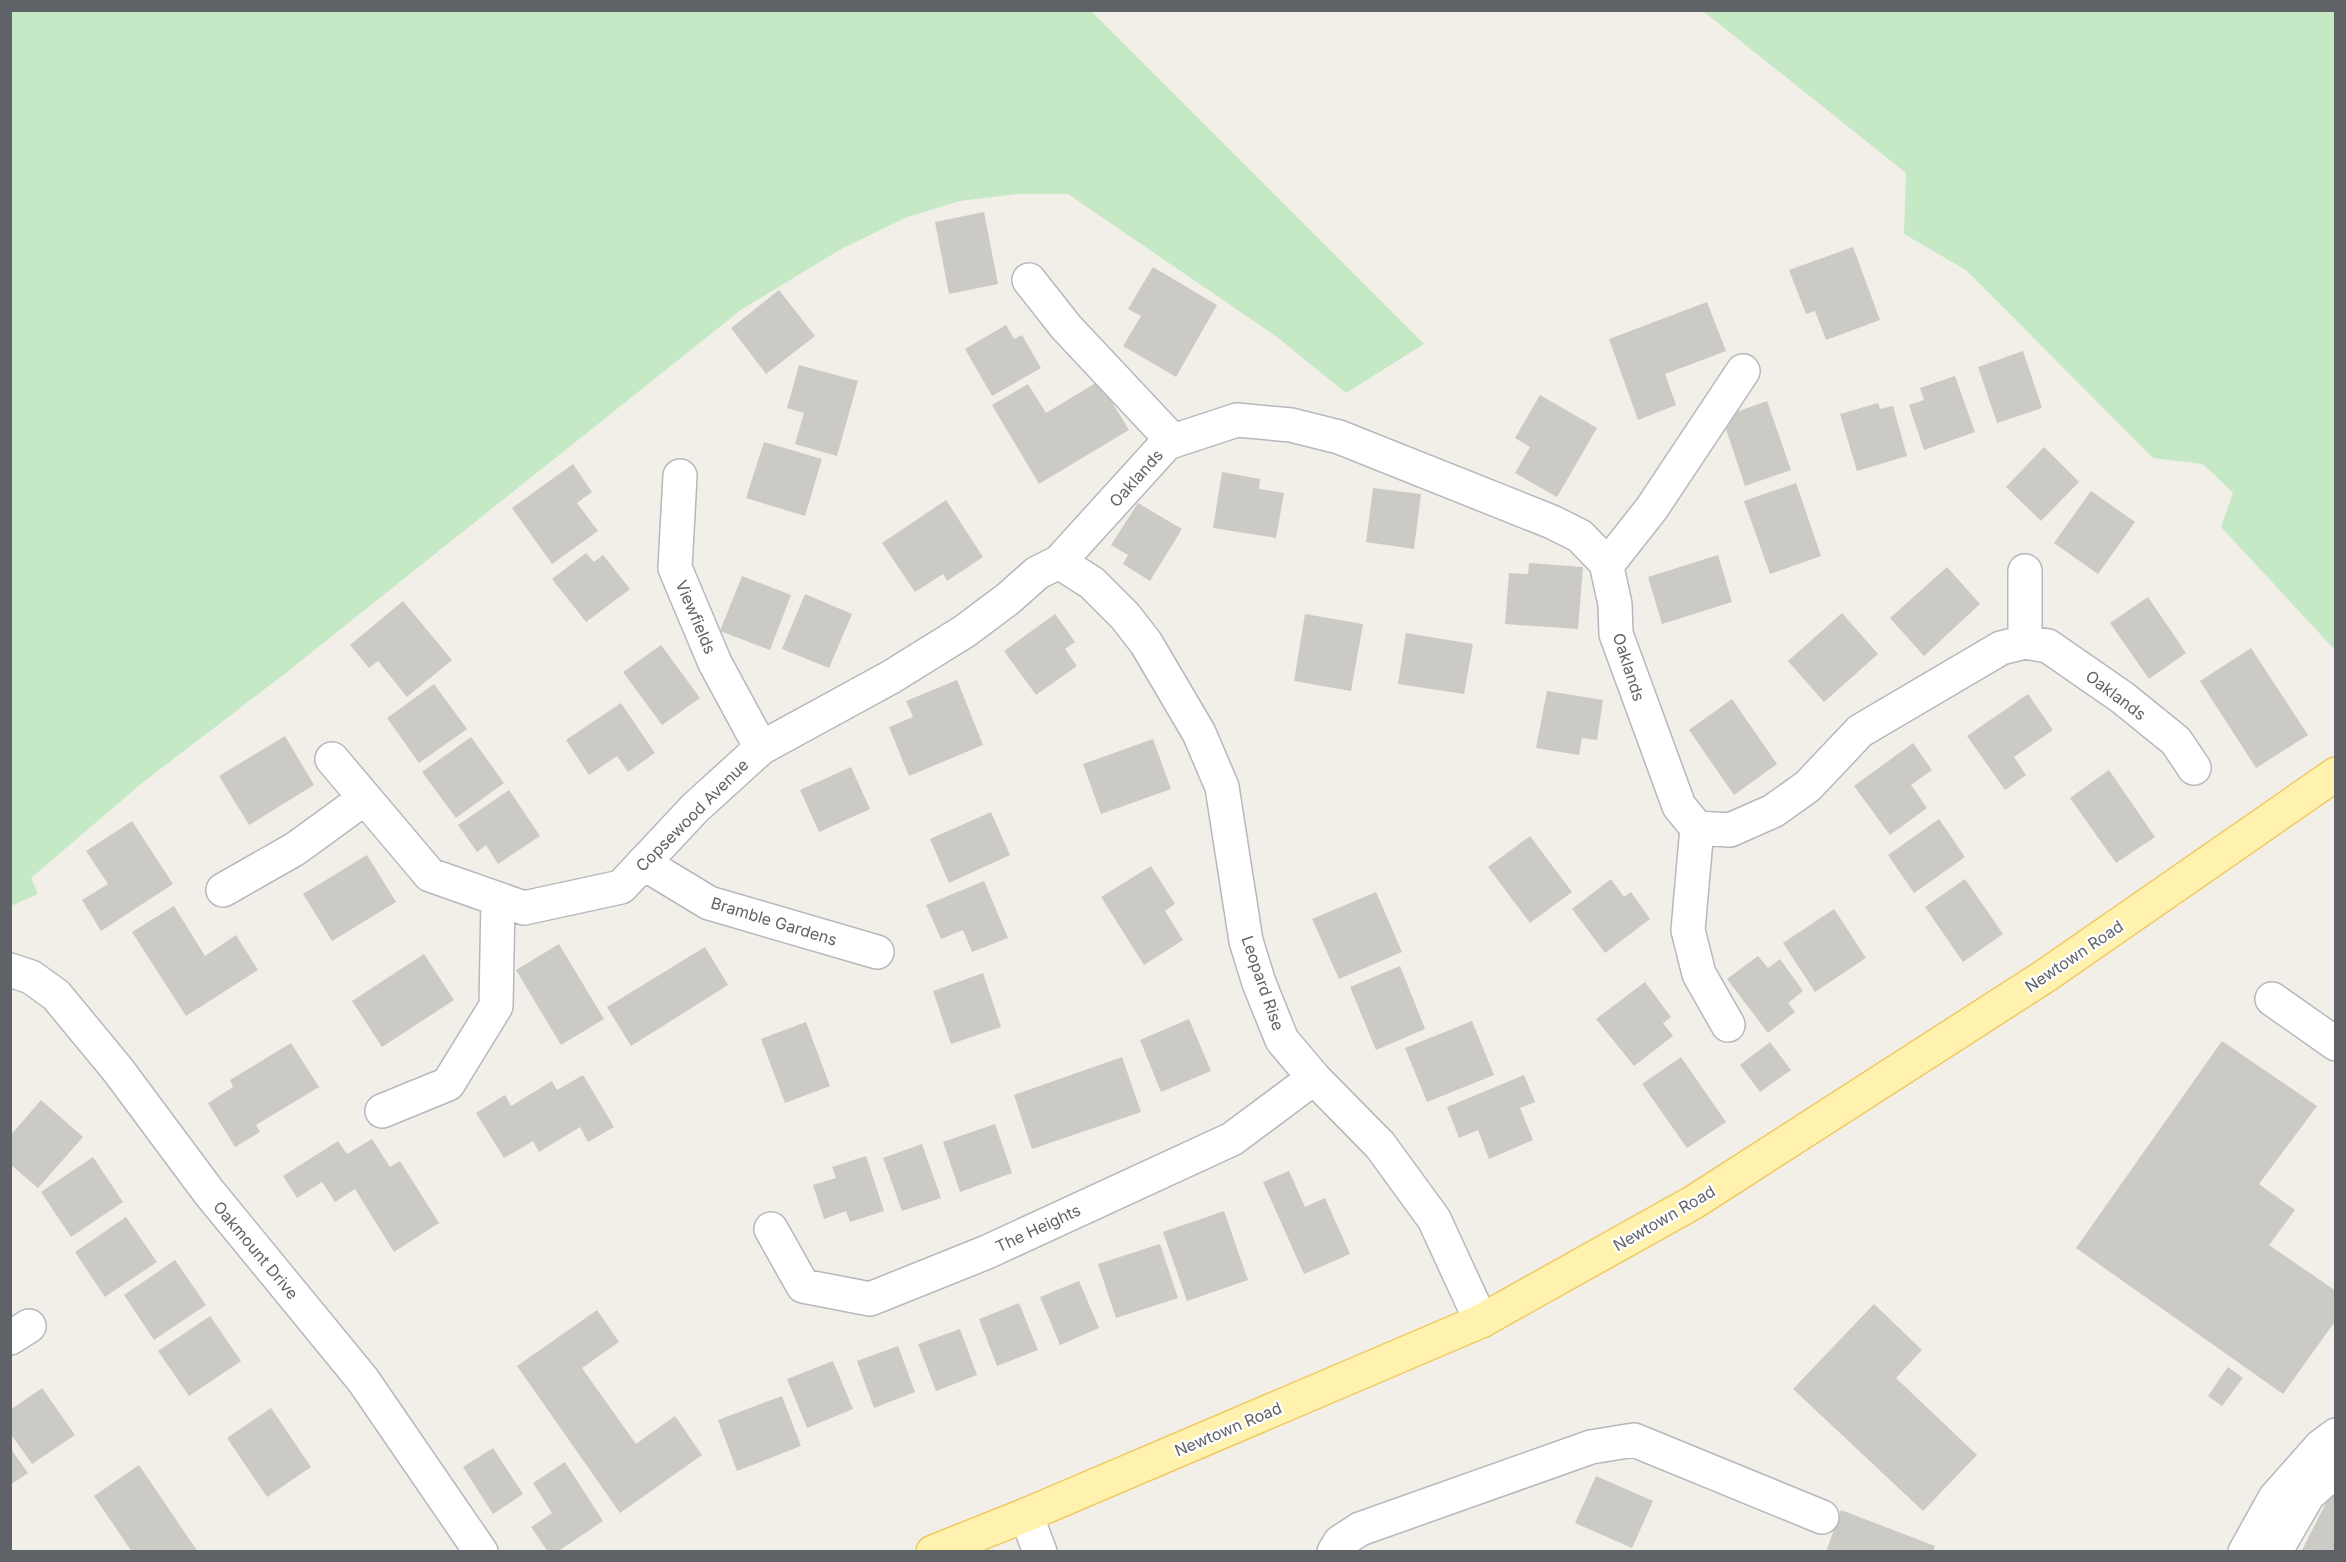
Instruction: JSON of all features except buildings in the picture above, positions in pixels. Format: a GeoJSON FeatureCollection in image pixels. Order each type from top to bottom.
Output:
{"type":"FeatureCollection","features":[{"type":"Feature","properties":{"kind":"main road","name":"Newtown Road"},"geometry":{"type":"LineString","coordinates":[[933,1551],[1026,1515],[1481,1321],[1695,1202],[2045,976],[2336,774]]}},
{"type":"Feature","properties":{"kind":"street"},"geometry":{"type":"LineString","coordinates":[[1029,280],[1066,327],[1173,441]]}},
{"type":"Feature","properties":{"kind":"street"},"geometry":{"type":"LineString","coordinates":[[1607,565],[1652,508],[1743,371]]}},
{"type":"Feature","properties":{"kind":"street","name":"Oaklands"},"geometry":{"type":"LineString","coordinates":[[1059,562],[1167,443],[1237,420],[1291,424],[1339,437],[1552,522],[1580,536],[1607,565],[1615,604],[1616,634],[1679,806],[1697,828]]}},
{"type":"Feature","properties":{"kind":"street","name":"Viewfields"},"geometry":{"type":"LineString","coordinates":[[680,476],[675,568],[716,663],[761,748]]}},
{"type":"Feature","properties":{"kind":"street","name":"Leopard Rise"},"geometry":{"type":"LineString","coordinates":[[1059,562],[1092,583],[1125,616],[1146,643],[1198,733],[1222,787],[1246,941],[1259,983],[1282,1040],[1314,1078],[1380,1145],[1434,1219],[1481,1321]]}},
{"type":"Feature","properties":{"kind":"street","name":"Copsewood Avenue"},"geometry":{"type":"LineString","coordinates":[[332,759],[430,875],[524,908],[621,887],[695,808],[761,748],[891,677],[965,631],[1009,598],[1037,573],[1059,562]]}},
{"type":"Feature","properties":{"kind":"street"},"geometry":{"type":"LineString","coordinates":[[1728,1025],[1699,975],[1688,930],[1697,828],[1730,830],[1773,811],[1808,786],[1860,731],[2001,648],[2025,642],[2025,571]]}},
{"type":"Feature","properties":{"kind":"street","name":"Oaklands"},"geometry":{"type":"LineString","coordinates":[[2025,642],[2048,646],[2123,698],[2176,741],[2194,768]]}},
{"type":"Feature","properties":{"kind":"street"},"geometry":{"type":"LineString","coordinates":[[223,890],[295,849],[365,798]]}},
{"type":"Feature","properties":{"kind":"street","name":"Bramble Gardens"},"geometry":{"type":"LineString","coordinates":[[643,863],[709,903],[877,952]]}},
{"type":"Feature","properties":{"kind":"street"},"geometry":{"type":"LineString","coordinates":[[381,1112],[448,1084],[496,1006],[498,899]]}},
{"type":"Feature","properties":{"kind":"street","name":"Oakmount Drive"},"geometry":{"type":"LineString","coordinates":[[10,970],[31,977],[56,995],[118,1070],[208,1191],[363,1380],[481,1551]]}},
{"type":"Feature","properties":{"kind":"street"},"geometry":{"type":"LineString","coordinates":[[2272,999],[2336,1044]]}},
{"type":"Feature","properties":{"kind":"street","name":"The Heights"},"geometry":{"type":"LineString","coordinates":[[771,1229],[803,1286],[870,1299],[987,1252],[1232,1139],[1314,1078]]}},
{"type":"Feature","properties":{"kind":"street"},"geometry":{"type":"LineString","coordinates":[[2245,1551],[2275,1498],[2321,1446],[2336,1435]]}},
{"type":"Feature","properties":{"kind":"street"},"geometry":{"type":"LineString","coordinates":[[1334,1551],[1340,1542],[1360,1529],[1591,1447],[1634,1440],[1822,1517]]}},
{"type":"Feature","properties":{"kind":"street"},"geometry":{"type":"LineString","coordinates":[[2275,1551],[2308,1495],[2336,1470]]}},
{"type":"Feature","properties":{"kind":"street"},"geometry":{"type":"LineString","coordinates":[[1026,1515],[1040,1551]]}},
{"type":"Feature","properties":{"kind":"green space"},"geometry":{"type":"Polygon","coordinates":[[[11,10],[1091,11],[1424,344],[1346,393],[1277,337],[1068,194],[1017,194],[960,201],[907,217],[843,248],[742,309],[287,672],[142,783],[31,878],[38,894],[11,906],[11,10]]]}},
{"type":"Feature","properties":{"kind":"green space"},"geometry":{"type":"Polygon","coordinates":[[[1703,11],[2335,11],[2335,650],[2221,527],[2233,493],[2203,464],[2153,458],[1966,270],[1904,234],[1906,173],[1703,11]]]}}]}
